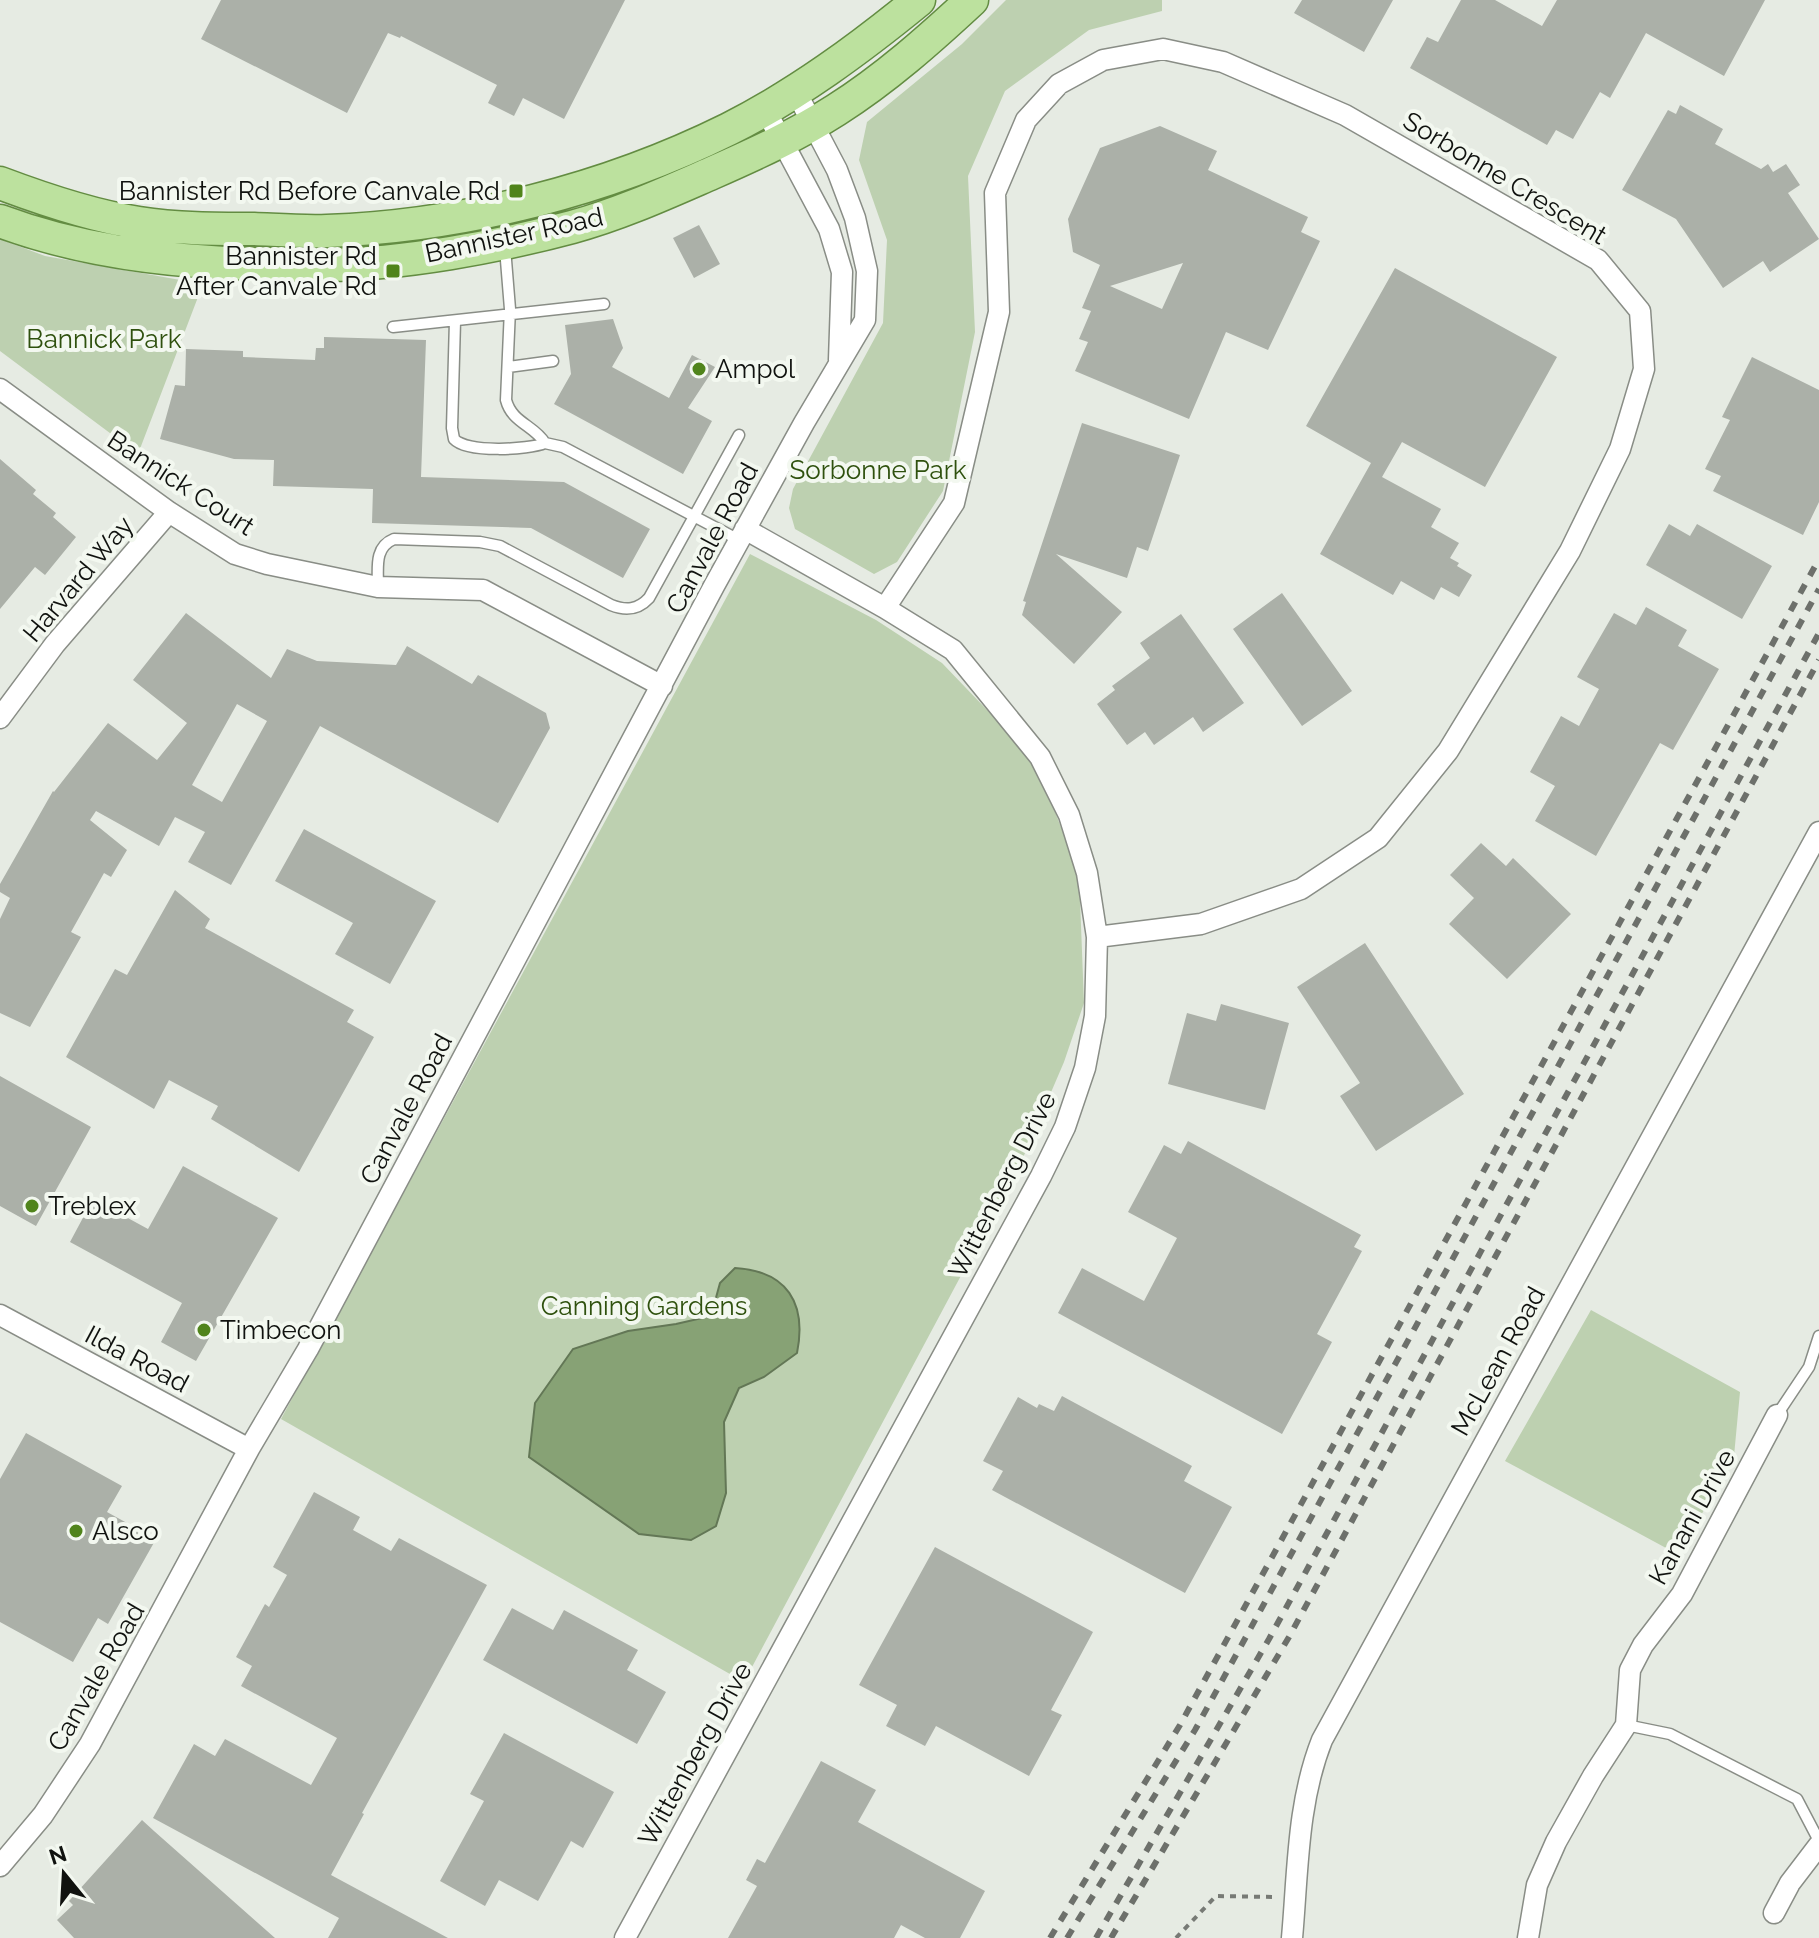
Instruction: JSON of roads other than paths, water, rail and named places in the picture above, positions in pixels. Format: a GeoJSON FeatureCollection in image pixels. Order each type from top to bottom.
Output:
{"type":"FeatureCollection","features":[{"type":"Feature","properties":{"kind":"main road","name":"Bannister Road"},"geometry":{"type":"LineString","coordinates":[[0,183],[49,202],[140,224],[216,229],[327,231],[479,212],[595,182],[680,151],[796,92],[919,0]]}},
{"type":"Feature","properties":{"kind":"main road","name":"Bannister Road"},"geometry":{"type":"LineString","coordinates":[[0,221],[39,236],[133,253],[214,263],[329,265],[433,254],[573,227],[642,203],[782,141],[813,124],[892,69],[972,0]]}},
{"type":"Feature","properties":{"kind":"street","name":"Sorbonne Crescent"},"geometry":{"type":"LineString","coordinates":[[885,608],[954,503],[999,312],[995,193],[1026,120],[1059,84],[1103,60],[1163,49],[1223,62],[1345,115],[1598,260],[1640,311],[1644,369],[1620,449],[1576,538],[1448,751],[1378,838],[1301,889],[1201,924],[1097,937]]}},
{"type":"Feature","properties":{"kind":"street","name":"Canvale Road"},"geometry":{"type":"LineString","coordinates":[[0,1866],[43,1815],[90,1744],[249,1449],[308,1349],[742,535],[865,320],[867,271],[855,218],[837,170],[796,92]]}},
{"type":"Feature","properties":{"kind":"street","name":"Canvale Road"},"geometry":{"type":"LineString","coordinates":[[765,109],[829,229],[842,272],[839,364]]}},
{"type":"Feature","properties":{"kind":"street","name":"Bannick Court"},"geometry":{"type":"LineString","coordinates":[[0,389],[169,512],[235,554],[267,564],[378,587],[483,590],[662,686]]}},
{"type":"Feature","properties":{"kind":"street","name":"Harvard Way"},"geometry":{"type":"LineString","coordinates":[[0,718],[55,644],[169,512]]}},
{"type":"Feature","properties":{"kind":"street","name":"Wittenberg Drive"},"geometry":{"type":"LineString","coordinates":[[625,1938],[1041,1176],[1065,1127],[1085,1068],[1095,1016],[1097,937],[1087,873],[1069,815],[1040,757],[953,650],[885,608],[742,535]]}},
{"type":"Feature","properties":{"kind":"street","name":"McLean Road"},"geometry":{"type":"LineString","coordinates":[[1292,1938],[1304,1797],[1322,1740],[1819,832]]}},
{"type":"Feature","properties":{"kind":"street","name":"Ilda Road"},"geometry":{"type":"LineString","coordinates":[[0,1315],[249,1449]]}},
{"type":"Feature","properties":{"kind":"street","name":"Kanani Drive"},"geometry":{"type":"LineString","coordinates":[[1626,1725],[1630,1670],[1643,1645],[1682,1594],[1777,1415]]}},
{"type":"Feature","properties":{"kind":"street"},"geometry":{"type":"LineString","coordinates":[[1528,1938],[1537,1885],[1556,1842],[1626,1725]]}},
{"type":"Feature","properties":{"kind":"street"},"geometry":{"type":"LineString","coordinates":[[1774,1913],[1790,1883],[1819,1843]]}},
{"type":"Feature","properties":{"kind":"lane"},"geometry":{"type":"LineString","coordinates":[[504,242],[510,316],[506,400],[509,411],[519,422],[539,433],[545,443]]}},
{"type":"Feature","properties":{"kind":"lane"},"geometry":{"type":"LineString","coordinates":[[393,327],[604,304]]}},
{"type":"Feature","properties":{"kind":"lane"},"geometry":{"type":"LineString","coordinates":[[455,321],[454,439],[466,447],[531,449],[545,443],[563,447],[695,517],[742,535]]}},
{"type":"Feature","properties":{"kind":"lane"},"geometry":{"type":"LineString","coordinates":[[508,367],[553,361]]}},
{"type":"Feature","properties":{"kind":"lane"},"geometry":{"type":"LineString","coordinates":[[378,587],[379,551],[394,539],[480,542],[500,546],[611,605],[632,609],[642,606],[739,435]]}},
{"type":"Feature","properties":{"kind":"lane","name":"Kanani Drive"},"geometry":{"type":"LineString","coordinates":[[1777,1415],[1809,1367],[1819,1336]]}},
{"type":"Feature","properties":{"kind":"lane"},"geometry":{"type":"LineString","coordinates":[[1626,1725],[1670,1734],[1797,1799],[1819,1843]]}},
{"type":"Feature","properties":{"kind":"railway"},"geometry":{"type":"LineString","coordinates":[[1050,1938],[1180,1725],[1819,559]]}},
{"type":"Feature","properties":{"kind":"railway"},"geometry":{"type":"LineString","coordinates":[[1067,1938],[1195,1730],[1819,589]]}},
{"type":"Feature","properties":{"kind":"railway"},"geometry":{"type":"LineString","coordinates":[[1096,1938],[1269,1639],[1819,633]]}},
{"type":"Feature","properties":{"kind":"railway"},"geometry":{"type":"LineString","coordinates":[[1111,1938],[1289,1637],[1819,660]]}},
{"type":"Feature","properties":{"kind":"place","name":"Bannister Rd Before Canvale Rd"},"geometry":{"type":"Point","coordinates":[516,191]}},
{"type":"Feature","properties":{"kind":"place","name":"Bannister Rd After Canvale Rd"},"geometry":{"type":"Point","coordinates":[393,271]}},
{"type":"Feature","properties":{"kind":"place","name":"Ampol"},"geometry":{"type":"Point","coordinates":[699,369]}},
{"type":"Feature","properties":{"kind":"place","name":"Treblex"},"geometry":{"type":"Point","coordinates":[32,1206]}},
{"type":"Feature","properties":{"kind":"place","name":"Timbecon"},"geometry":{"type":"Point","coordinates":[204,1330]}},
{"type":"Feature","properties":{"kind":"place","name":"Alsco"},"geometry":{"type":"Point","coordinates":[76,1531]}},
{"type":"Feature","properties":{"kind":"park label","name":"Bannick Park"},"geometry":{"type":"Point","coordinates":[104,339]}},
{"type":"Feature","properties":{"kind":"park label","name":"Sorbonne Park"},"geometry":{"type":"Point","coordinates":[878,470]}},
{"type":"Feature","properties":{"kind":"park label","name":"Canning Gardens"},"geometry":{"type":"Point","coordinates":[644,1306]}}]}
